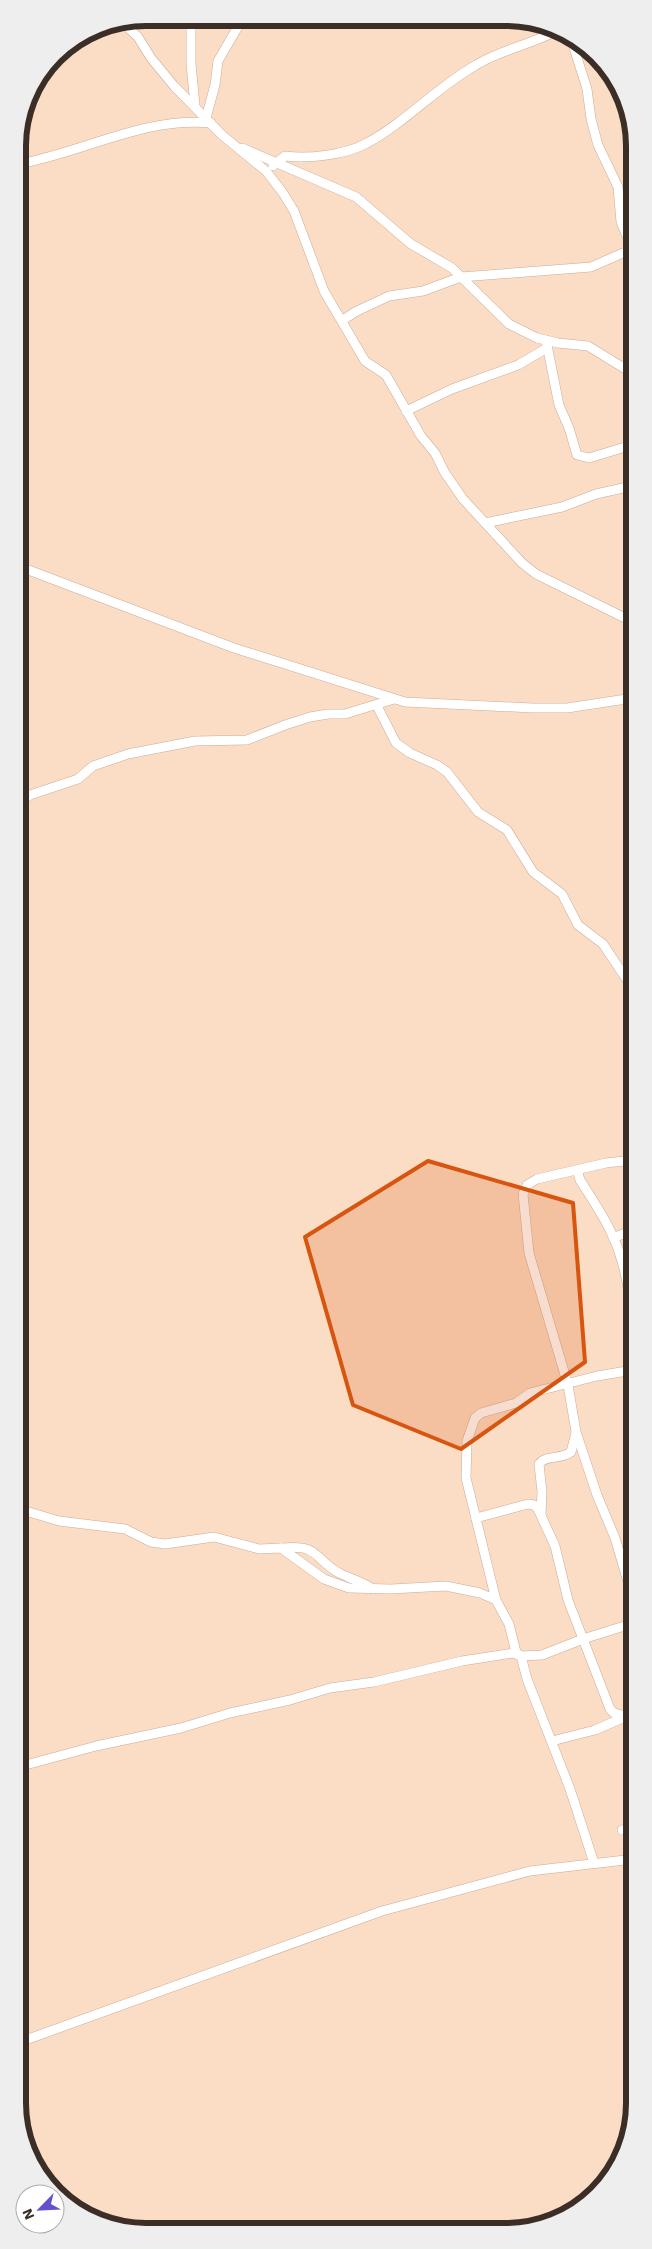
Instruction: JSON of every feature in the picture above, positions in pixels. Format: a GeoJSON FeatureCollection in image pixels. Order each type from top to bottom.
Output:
{"type":"FeatureCollection","features":[{"type":"Feature","properties":{"kind":"street"},"geometry":{"type":"LineString","coordinates":[[190,26],[194,105]]}},
{"type":"Feature","properties":{"kind":"street"},"geometry":{"type":"LineString","coordinates":[[209,121],[218,61],[239,26]]}},
{"type":"Feature","properties":{"kind":"street"},"geometry":{"type":"LineString","coordinates":[[128,28],[138,37],[151,58],[174,86],[209,121],[266,171],[290,203],[324,291],[334,309],[343,320],[365,361],[386,375],[406,411],[463,500],[522,563],[536,574],[626,618]]}},
{"type":"Feature","properties":{"kind":"street"},"geometry":{"type":"LineString","coordinates":[[266,171],[285,156],[297,157],[343,152],[368,143],[415,110],[438,89],[477,64],[549,34]]}},
{"type":"Feature","properties":{"kind":"street"},"geometry":{"type":"LineString","coordinates":[[574,48],[587,89],[591,119],[598,145],[618,187],[621,222],[626,234]]}},
{"type":"Feature","properties":{"kind":"street"},"geometry":{"type":"LineString","coordinates":[[27,161],[108,138],[164,125],[191,121],[209,121]]}},
{"type":"Feature","properties":{"kind":"street"},"geometry":{"type":"LineString","coordinates":[[235,145],[356,197],[411,244],[447,264],[509,324],[546,344],[588,346],[626,369]]}},
{"type":"Feature","properties":{"kind":"street"},"geometry":{"type":"LineString","coordinates":[[343,320],[355,312],[389,296],[423,290],[462,277],[591,267],[626,252]]}},
{"type":"Feature","properties":{"kind":"street"},"geometry":{"type":"LineString","coordinates":[[406,411],[452,389],[518,365],[546,344]]}},
{"type":"Feature","properties":{"kind":"street"},"geometry":{"type":"LineString","coordinates":[[546,344],[559,406],[569,428],[577,455],[589,458],[626,447]]}},
{"type":"Feature","properties":{"kind":"street"},"geometry":{"type":"LineString","coordinates":[[485,523],[562,507],[596,494],[626,487]]}},
{"type":"Feature","properties":{"kind":"street"},"geometry":{"type":"LineString","coordinates":[[27,569],[234,648],[410,703],[566,708],[626,699]]}},
{"type":"Feature","properties":{"kind":"street"},"geometry":{"type":"LineString","coordinates":[[27,796],[78,779],[93,766],[128,754],[195,741],[247,740],[310,717],[345,714],[394,699]]}},
{"type":"Feature","properties":{"kind":"street"},"geometry":{"type":"LineString","coordinates":[[376,706],[396,743],[410,754],[437,765],[447,772],[478,812],[507,830],[533,872],[562,894],[578,925],[603,944],[626,978]]}},
{"type":"Feature","properties":{"kind":"street"},"geometry":{"type":"LineString","coordinates":[[625,1161],[537,1179],[527,1184],[523,1194],[529,1253],[568,1385],[576,1432],[597,1495],[615,1538],[625,1573]]}},
{"type":"Feature","properties":{"kind":"street"},"geometry":{"type":"LineString","coordinates":[[577,1170],[580,1180],[614,1238],[625,1268]]}},
{"type":"Feature","properties":{"kind":"street"},"geometry":{"type":"LineString","coordinates":[[614,1238],[625,1233]]}},
{"type":"Feature","properties":{"kind":"street"},"geometry":{"type":"LineString","coordinates":[[594,1863],[570,1788],[527,1679],[521,1656],[516,1652],[509,1624],[496,1600],[466,1478],[465,1464],[467,1441],[475,1418],[481,1414],[516,1403],[530,1393],[568,1385],[597,1376],[625,1371]]}},
{"type":"Feature","properties":{"kind":"street"},"geometry":{"type":"LineString","coordinates":[[541,1514],[542,1492],[539,1464],[547,1458],[562,1457],[572,1452],[576,1432]]}},
{"type":"Feature","properties":{"kind":"street"},"geometry":{"type":"LineString","coordinates":[[476,1518],[528,1504],[534,1505],[541,1514],[555,1546],[565,1592],[611,1710],[614,1713],[625,1714]]}},
{"type":"Feature","properties":{"kind":"street"},"geometry":{"type":"LineString","coordinates":[[26,1511],[59,1521],[125,1529],[151,1542],[165,1544],[209,1537],[220,1538],[259,1550],[281,1548],[310,1550],[335,1570],[362,1581],[373,1589]]}},
{"type":"Feature","properties":{"kind":"street"},"geometry":{"type":"LineString","coordinates":[[281,1548],[331,1583],[349,1588],[446,1586],[480,1593],[496,1600]]}},
{"type":"Feature","properties":{"kind":"street"},"geometry":{"type":"LineString","coordinates":[[26,1765],[96,1746],[181,1728],[230,1713],[290,1700],[330,1688],[374,1682],[492,1655],[513,1653],[521,1656],[542,1655],[583,1639],[625,1626]]}},
{"type":"Feature","properties":{"kind":"street"},"geometry":{"type":"LineString","coordinates":[[552,1741],[595,1730],[625,1716]]}},
{"type":"Feature","properties":{"kind":"street"},"geometry":{"type":"LineString","coordinates":[[26,2040],[382,1911],[530,1872],[625,1860]]}},
{"type":"Feature","properties":{"kind":"highlighted area"},"geometry":{"type":"Polygon","coordinates":[[[428,1161],[573,1203],[585,1362],[461,1449],[353,1405],[305,1237],[428,1161]]]}}]}
